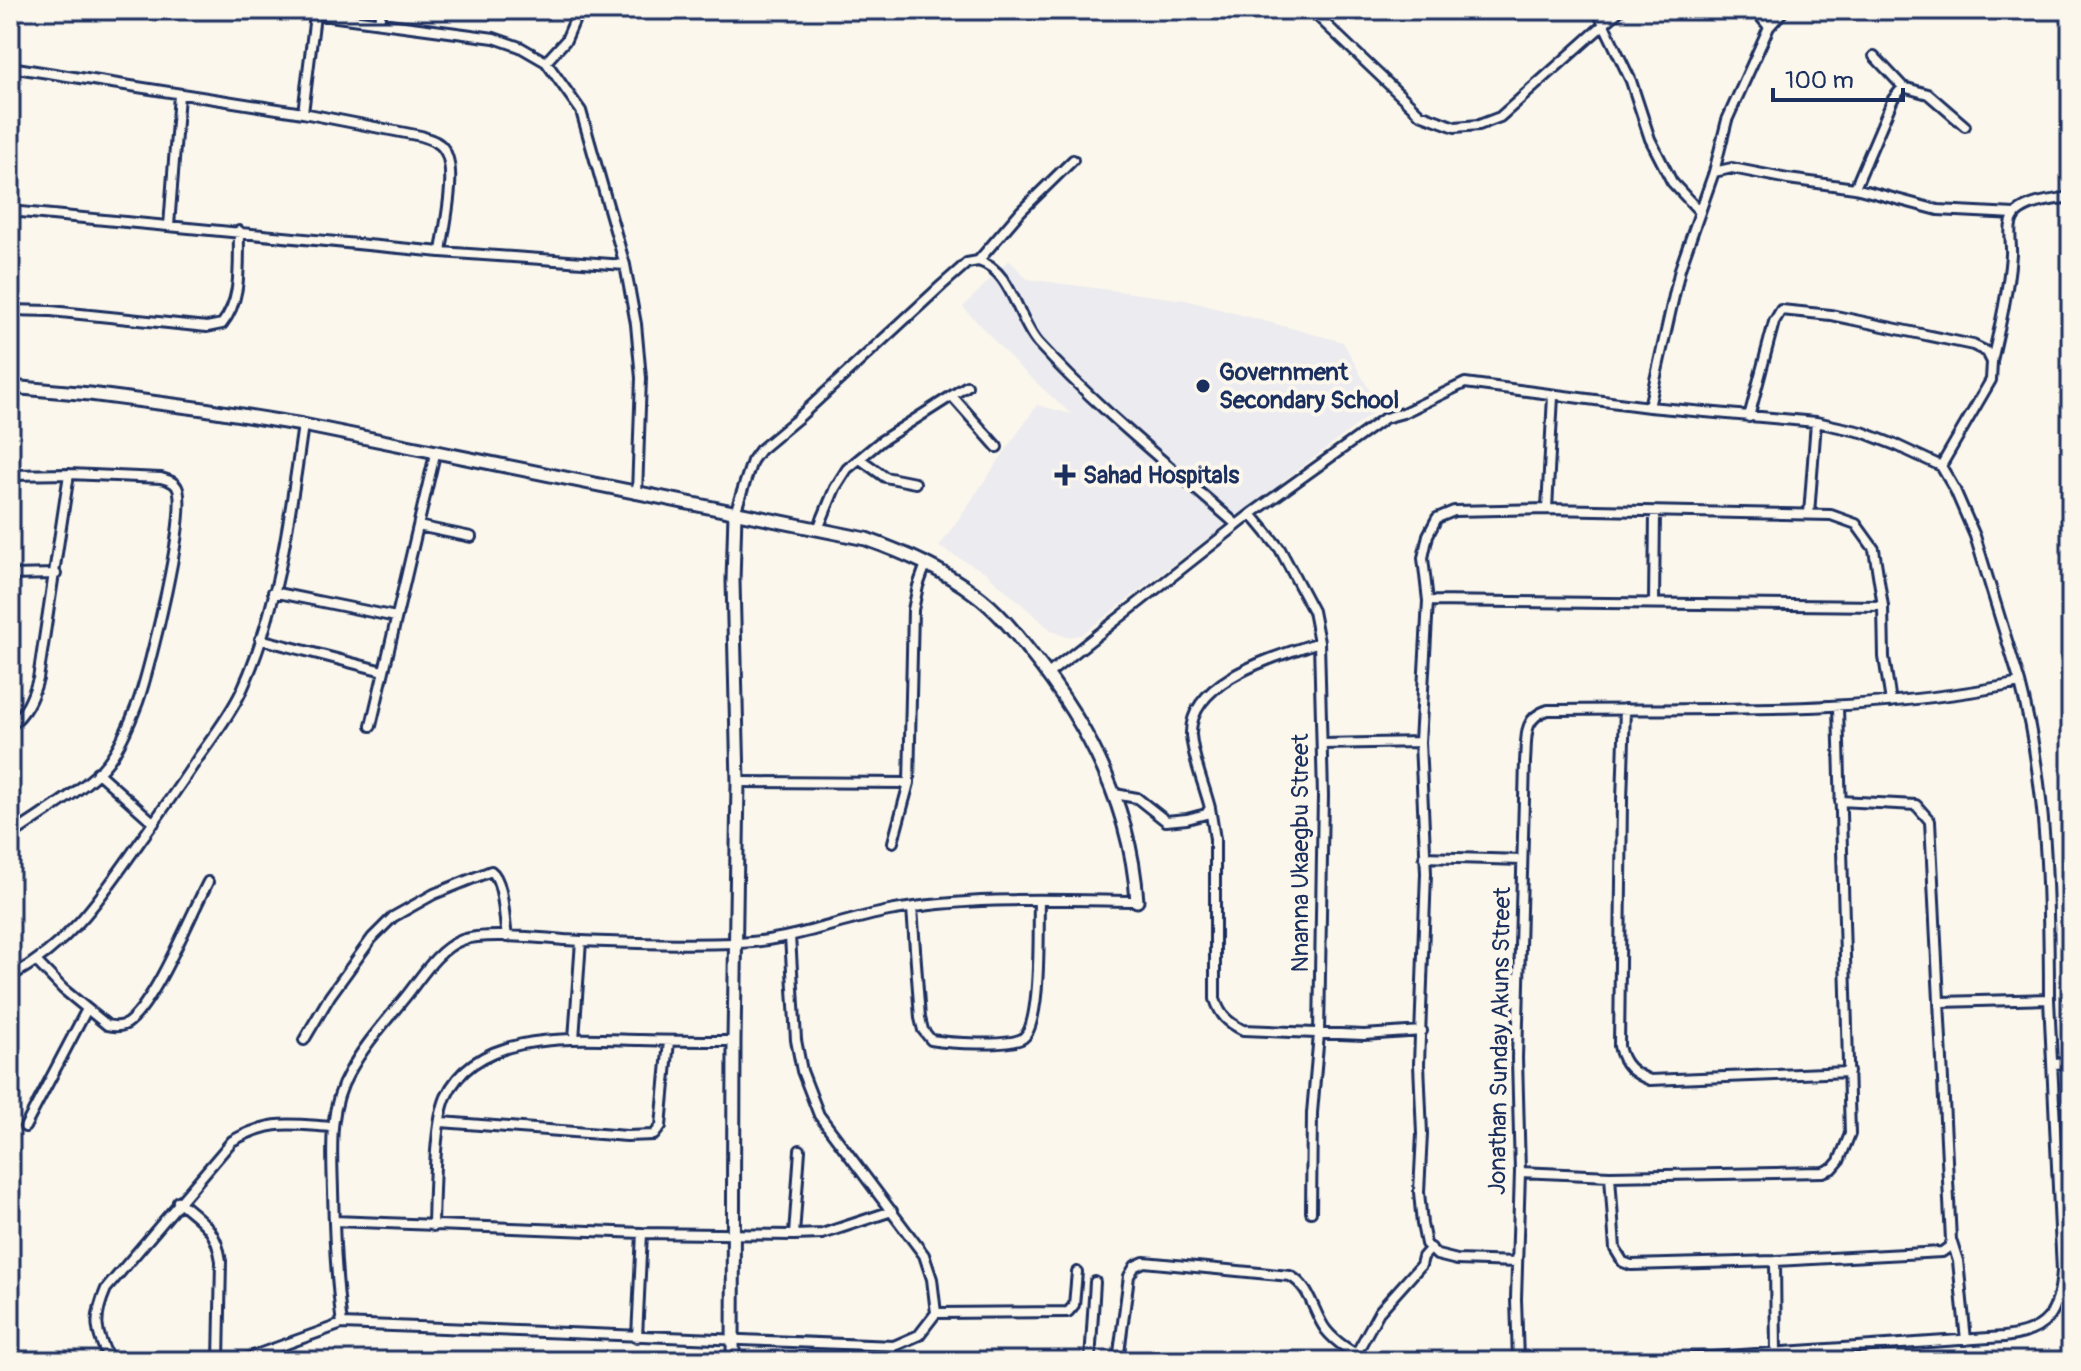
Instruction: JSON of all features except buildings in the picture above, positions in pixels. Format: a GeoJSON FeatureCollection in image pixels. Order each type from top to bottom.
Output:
{"type":"FeatureCollection","features":[{"type":"Feature","properties":{"kind":"main road"},"geometry":{"type":"LineString","coordinates":[[10,387],[103,395],[303,425],[866,539],[906,553],[976,595],[1009,626],[1048,674],[1084,728],[1115,794],[1135,866],[1137,901]]}},
{"type":"Feature","properties":{"kind":"main road"},"geometry":{"type":"LineString","coordinates":[[733,1361],[738,782],[733,581],[735,513]]}},
{"type":"Feature","properties":{"kind":"street"},"geometry":{"type":"LineString","coordinates":[[284,10],[494,38],[520,47],[546,62],[581,111],[625,265],[636,324],[641,378],[637,494]]}},
{"type":"Feature","properties":{"kind":"street"},"geometry":{"type":"LineString","coordinates":[[379,22],[381,10]]}},
{"type":"Feature","properties":{"kind":"street"},"geometry":{"type":"LineString","coordinates":[[546,62],[566,40],[579,10]]}},
{"type":"Feature","properties":{"kind":"street"},"geometry":{"type":"LineString","coordinates":[[1311,10],[1420,114],[1455,127],[1479,125],[1500,117],[1620,10]]}},
{"type":"Feature","properties":{"kind":"street"},"geometry":{"type":"LineString","coordinates":[[1597,10],[1635,90],[1650,139],[1672,182],[1700,212]]}},
{"type":"Feature","properties":{"kind":"street"},"geometry":{"type":"LineString","coordinates":[[1755,10],[1769,27]]}},
{"type":"Feature","properties":{"kind":"street"},"geometry":{"type":"LineString","coordinates":[[1649,407],[1676,282],[1714,172],[1727,120],[1769,27],[1784,10]]}},
{"type":"Feature","properties":{"kind":"street"},"geometry":{"type":"LineString","coordinates":[[303,113],[315,15]]}},
{"type":"Feature","properties":{"kind":"street"},"geometry":{"type":"LineString","coordinates":[[1874,56],[1903,87],[1928,94],[1965,126]]}},
{"type":"Feature","properties":{"kind":"street"},"geometry":{"type":"LineString","coordinates":[[10,67],[303,113],[421,136],[436,142],[445,150],[451,173],[441,252]]}},
{"type":"Feature","properties":{"kind":"street"},"geometry":{"type":"LineString","coordinates":[[1855,188],[1893,99],[1903,87]]}},
{"type":"Feature","properties":{"kind":"street"},"geometry":{"type":"LineString","coordinates":[[169,226],[179,95]]}},
{"type":"Feature","properties":{"kind":"street"},"geometry":{"type":"LineString","coordinates":[[978,261],[1021,211],[1073,160]]}},
{"type":"Feature","properties":{"kind":"street"},"geometry":{"type":"LineString","coordinates":[[1714,172],[1732,168],[1855,188],[1938,210],[2015,214],[2031,205],[2071,197]]}},
{"type":"Feature","properties":{"kind":"street"},"geometry":{"type":"LineString","coordinates":[[10,211],[441,252],[625,265]]}},
{"type":"Feature","properties":{"kind":"street"},"geometry":{"type":"LineString","coordinates":[[1941,466],[1991,380],[2008,287],[2012,244],[2010,225],[2015,214]]}},
{"type":"Feature","properties":{"kind":"street"},"geometry":{"type":"LineString","coordinates":[[10,310],[51,311],[207,327],[222,324],[232,312],[237,296],[239,231]]}},
{"type":"Feature","properties":{"kind":"street"},"geometry":{"type":"LineString","coordinates":[[735,513],[752,461],[760,450],[967,263],[978,261],[987,263],[997,272],[1036,341],[1111,413],[1237,525]]}},
{"type":"Feature","properties":{"kind":"street"},"geometry":{"type":"LineString","coordinates":[[1749,417],[1774,322],[1781,310],[1831,315],[1973,345],[1987,352],[1992,362]]}},
{"type":"Feature","properties":{"kind":"street"},"geometry":{"type":"LineString","coordinates":[[1048,674],[1251,514],[1385,418],[1403,413],[1465,383],[1649,407],[1816,422],[1862,432],[1941,466],[1975,536],[2020,683],[2036,760],[2053,1064],[2062,1271],[2060,1294],[2050,1317],[2026,1335],[1653,1361]]}},
{"type":"Feature","properties":{"kind":"street"},"geometry":{"type":"LineString","coordinates":[[818,529],[835,488],[847,469],[881,441],[967,386]]}},
{"type":"Feature","properties":{"kind":"street"},"geometry":{"type":"LineString","coordinates":[[952,396],[997,447]]}},
{"type":"Feature","properties":{"kind":"street"},"geometry":{"type":"LineString","coordinates":[[1547,509],[1553,396]]}},
{"type":"Feature","properties":{"kind":"street"},"geometry":{"type":"LineString","coordinates":[[1809,514],[1816,422]]}},
{"type":"Feature","properties":{"kind":"street"},"geometry":{"type":"LineString","coordinates":[[10,977],[37,962],[82,921],[229,715],[242,690],[273,592],[289,519],[303,425]]}},
{"type":"Feature","properties":{"kind":"street"},"geometry":{"type":"LineString","coordinates":[[371,726],[435,454]]}},
{"type":"Feature","properties":{"kind":"street"},"geometry":{"type":"LineString","coordinates":[[860,459],[885,477],[915,483]]}},
{"type":"Feature","properties":{"kind":"street"},"geometry":{"type":"LineString","coordinates":[[10,726],[21,717],[31,701],[38,679],[69,474]]}},
{"type":"Feature","properties":{"kind":"street"},"geometry":{"type":"LineString","coordinates":[[10,475],[161,478],[178,488],[180,502],[176,547],[139,699],[125,734],[107,764],[10,836]]}},
{"type":"Feature","properties":{"kind":"street"},"geometry":{"type":"LineString","coordinates":[[1517,1262],[1457,1260],[1437,1255],[1426,1244],[1422,1224],[1419,1064],[1426,936],[1420,742],[1428,601],[1423,558],[1428,535],[1437,518],[1454,511],[1547,509],[1831,515],[1856,524],[1874,549],[1883,606],[1884,657],[1891,702]]}},
{"type":"Feature","properties":{"kind":"street"},"geometry":{"type":"LineString","coordinates":[[1654,603],[1655,512]]}},
{"type":"Feature","properties":{"kind":"street","name":"Nnanna Ukaegbu Street"},"geometry":{"type":"LineString","coordinates":[[1251,514],[1287,562],[1313,611],[1319,642],[1322,744],[1319,1034],[1312,1113],[1311,1212]]}},
{"type":"Feature","properties":{"kind":"street"},"geometry":{"type":"LineString","coordinates":[[418,526],[471,537]]}},
{"type":"Feature","properties":{"kind":"street"},"geometry":{"type":"LineString","coordinates":[[893,842],[909,783],[913,610],[926,564]]}},
{"type":"Feature","properties":{"kind":"street"},"geometry":{"type":"LineString","coordinates":[[10,575],[56,574]]}},
{"type":"Feature","properties":{"kind":"street"},"geometry":{"type":"LineString","coordinates":[[273,592],[396,617]]}},
{"type":"Feature","properties":{"kind":"street"},"geometry":{"type":"LineString","coordinates":[[1428,601],[1883,606]]}},
{"type":"Feature","properties":{"kind":"street"},"geometry":{"type":"LineString","coordinates":[[260,639],[383,671]]}},
{"type":"Feature","properties":{"kind":"street"},"geometry":{"type":"LineString","coordinates":[[1319,642],[1242,670],[1219,685],[1192,720],[1191,735],[1215,839],[1215,999],[1220,1013],[1243,1030],[1364,1035],[1422,1031]]}},
{"type":"Feature","properties":{"kind":"street"},"geometry":{"type":"LineString","coordinates":[[1849,1072],[1669,1081],[1650,1080],[1627,1066],[1619,1046],[1625,709],[1838,707],[1978,692],[2020,683]]}},
{"type":"Feature","properties":{"kind":"street"},"geometry":{"type":"LineString","coordinates":[[1520,1172],[1610,1176],[1823,1172],[1839,1161],[1850,1134],[1838,707]]}},
{"type":"Feature","properties":{"kind":"street","name":"Jonathan Sunday Akuns Street"},"geometry":{"type":"LineString","coordinates":[[1518,1361],[1520,1172],[1517,1058],[1525,762],[1530,721],[1536,714],[1548,710],[1625,709]]}},
{"type":"Feature","properties":{"kind":"street"},"geometry":{"type":"LineString","coordinates":[[1322,744],[1420,742]]}},
{"type":"Feature","properties":{"kind":"street"},"geometry":{"type":"LineString","coordinates":[[97,772],[154,823]]}},
{"type":"Feature","properties":{"kind":"street"},"geometry":{"type":"LineString","coordinates":[[738,782],[909,783]]}},
{"type":"Feature","properties":{"kind":"street"},"geometry":{"type":"LineString","coordinates":[[1115,794],[1137,798],[1166,821],[1206,814],[1210,808]]}},
{"type":"Feature","properties":{"kind":"street"},"geometry":{"type":"LineString","coordinates":[[1840,801],[1916,805],[1930,821],[1951,1240],[1958,1261],[1966,1340]]}},
{"type":"Feature","properties":{"kind":"street"},"geometry":{"type":"LineString","coordinates":[[1424,857],[1522,860]]}},
{"type":"Feature","properties":{"kind":"street"},"geometry":{"type":"LineString","coordinates":[[304,1040],[330,996],[372,938],[393,917],[434,894],[491,871],[500,885],[507,937]]}},
{"type":"Feature","properties":{"kind":"street"},"geometry":{"type":"LineString","coordinates":[[37,962],[107,1025],[116,1027],[129,1023],[149,998],[208,882]]}},
{"type":"Feature","properties":{"kind":"street"},"geometry":{"type":"LineString","coordinates":[[342,1324],[335,1273],[332,1127],[348,1074],[439,956],[463,940],[507,937],[737,943],[790,936],[912,908],[1039,900],[1137,901]]}},
{"type":"Feature","properties":{"kind":"street"},"geometry":{"type":"LineString","coordinates":[[912,908],[923,1030],[931,1040],[950,1043],[1017,1041],[1030,1031],[1036,1009],[1039,900]]}},
{"type":"Feature","properties":{"kind":"street"},"geometry":{"type":"LineString","coordinates":[[239,1361],[342,1324],[894,1346],[919,1335],[936,1313],[932,1279],[924,1255],[819,1115],[802,1071],[796,1040],[790,936]]}},
{"type":"Feature","properties":{"kind":"street"},"geometry":{"type":"LineString","coordinates":[[574,1039],[581,941]]}},
{"type":"Feature","properties":{"kind":"street"},"geometry":{"type":"LineString","coordinates":[[1941,1002],[2049,999]]}},
{"type":"Feature","properties":{"kind":"street"},"geometry":{"type":"LineString","coordinates":[[25,1127],[87,1009]]}},
{"type":"Feature","properties":{"kind":"street"},"geometry":{"type":"LineString","coordinates":[[433,1226],[445,1099],[469,1068],[490,1055],[537,1042],[574,1039],[734,1041]]}},
{"type":"Feature","properties":{"kind":"street"},"geometry":{"type":"LineString","coordinates":[[441,1122],[627,1136],[654,1135],[661,1126],[669,1041]]}},
{"type":"Feature","properties":{"kind":"street"},"geometry":{"type":"LineString","coordinates":[[2053,1064],[2071,1063]]}},
{"type":"Feature","properties":{"kind":"street"},"geometry":{"type":"LineString","coordinates":[[110,1361],[97,1333],[96,1311],[106,1289],[232,1141],[255,1128],[276,1124],[332,1127]]}},
{"type":"Feature","properties":{"kind":"street"},"geometry":{"type":"LineString","coordinates":[[794,1235],[800,1150]]}},
{"type":"Feature","properties":{"kind":"street"},"geometry":{"type":"LineString","coordinates":[[1610,1176],[1615,1249],[1623,1262],[1631,1265],[1942,1252],[1949,1247],[1951,1240]]}},
{"type":"Feature","properties":{"kind":"street"},"geometry":{"type":"LineString","coordinates":[[178,1201],[211,1229],[219,1244],[219,1361]]}},
{"type":"Feature","properties":{"kind":"street"},"geometry":{"type":"LineString","coordinates":[[334,1221],[642,1233],[794,1235],[822,1234],[892,1211]]}},
{"type":"Feature","properties":{"kind":"street"},"geometry":{"type":"LineString","coordinates":[[637,1337],[642,1233]]}},
{"type":"Feature","properties":{"kind":"street"},"geometry":{"type":"LineString","coordinates":[[1356,1354],[1379,1312],[1421,1265],[1431,1248]]}},
{"type":"Feature","properties":{"kind":"street"},"geometry":{"type":"LineString","coordinates":[[1775,1261],[1776,1354]]}},
{"type":"Feature","properties":{"kind":"street"},"geometry":{"type":"LineString","coordinates":[[1118,1361],[1129,1276],[1135,1266],[1144,1262],[1290,1276],[1300,1282],[1325,1329],[1369,1361]]}},
{"type":"Feature","properties":{"kind":"street"},"geometry":{"type":"LineString","coordinates":[[936,1313],[1068,1312],[1074,1305],[1077,1272]]}},
{"type":"Feature","properties":{"kind":"street"},"geometry":{"type":"LineString","coordinates":[[1090,1361],[1095,1282]]}},
{"type":"Feature","properties":{"kind":"shaded area","name":"Government Secondary School"},"geometry":{"type":"Polygon","coordinates":[[[1009,260],[1027,279],[1185,300],[1343,342],[1379,408],[1081,635],[1066,637],[1051,630],[985,572],[939,547],[1037,405],[1071,414],[1019,367],[963,307],[1009,260]]]}},
{"type":"Feature","properties":{"kind":"place","name":"Government Secondary School"},"geometry":{"type":"Point","coordinates":[1203,386]}},
{"type":"Feature","properties":{"kind":"place","name":"Sahad Hospitals"},"geometry":{"type":"Point","coordinates":[1065,475]}}]}
